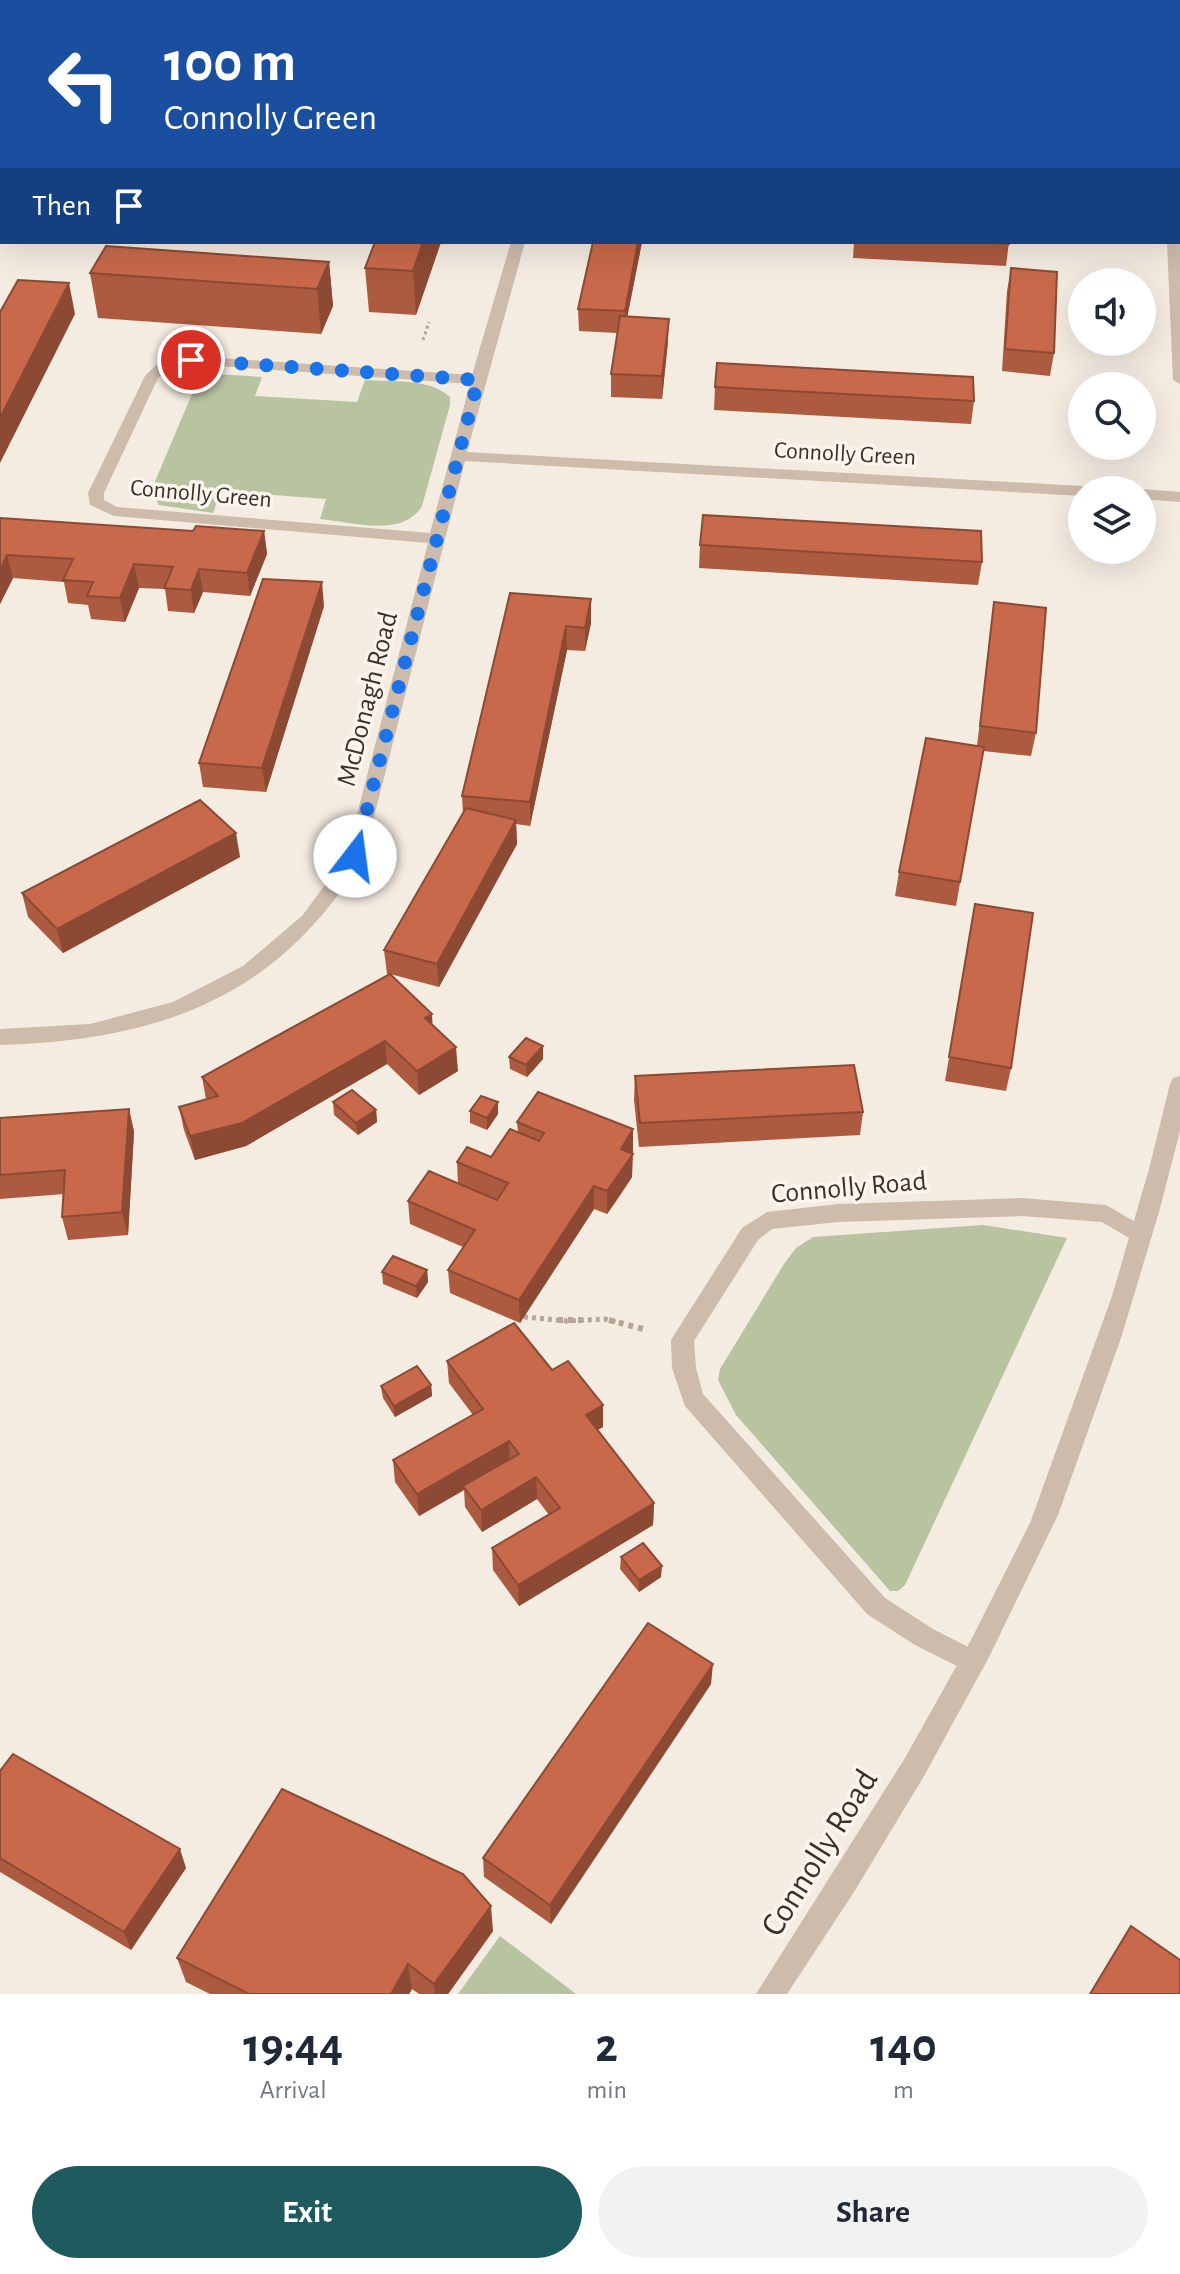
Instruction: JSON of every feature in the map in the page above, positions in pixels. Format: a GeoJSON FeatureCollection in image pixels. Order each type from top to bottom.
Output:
{"type":"FeatureCollection","features":[{"type":"Feature","properties":{"kind":"street","name":"McDonagh Road"},"geometry":{"type":"LineString","coordinates":[[0,1037],[63,1035],[103,1029],[176,1007],[220,989],[273,956],[321,912],[355,856],[461,456],[478,380],[517,244]]}},
{"type":"Feature","properties":{"kind":"street"},"geometry":{"type":"LineString","coordinates":[[1174,244],[1180,380]]}},
{"type":"Feature","properties":{"kind":"street","name":"Connolly Green"},"geometry":{"type":"LineString","coordinates":[[438,539],[114,511],[96,502],[96,493],[152,376],[174,363],[191,360],[478,380]]}},
{"type":"Feature","properties":{"kind":"street","name":"Connolly Green"},"geometry":{"type":"LineString","coordinates":[[461,456],[1068,490]]}},
{"type":"Feature","properties":{"kind":"street"},"geometry":{"type":"LineString","coordinates":[[1156,495],[1180,497]]}},
{"type":"Feature","properties":{"kind":"street","name":"Connolly Road"},"geometry":{"type":"LineString","coordinates":[[770,1994],[833,1904],[973,1662],[1042,1525],[1101,1364],[1141,1236],[1180,1084]]}},
{"type":"Feature","properties":{"kind":"street","name":"Connolly Road"},"geometry":{"type":"LineString","coordinates":[[682,1340],[750,1234],[767,1221],[838,1213],[1022,1207],[1106,1214],[1141,1236]]}},
{"type":"Feature","properties":{"kind":"street"},"geometry":{"type":"LineString","coordinates":[[682,1340],[684,1368],[693,1399],[856,1587],[890,1618],[973,1662]]}},
{"type":"Feature","properties":{"kind":"path"},"geometry":{"type":"LineString","coordinates":[[524,1317],[567,1321],[605,1319],[682,1340]]}},
{"type":"Feature","properties":{"kind":"green space"},"geometry":{"type":"Polygon","coordinates":[[[208,376],[262,377],[255,396],[357,402],[365,380],[410,382],[442,391],[450,397],[450,405],[422,506],[403,522],[376,526],[320,519],[326,499],[221,491],[213,513],[159,505],[151,491],[194,389],[208,376]]]}},
{"type":"Feature","properties":{"kind":"green space"},"geometry":{"type":"Polygon","coordinates":[[[983,1225],[1067,1238],[905,1585],[898,1591],[890,1591],[736,1415],[718,1380],[720,1369],[784,1264],[796,1248],[813,1237],[983,1225]]]}},
{"type":"Feature","properties":{"kind":"green space"},"geometry":{"type":"Polygon","coordinates":[[[500,1936],[576,1994],[458,1994],[500,1936]]]}},
{"type":"Feature","properties":{"kind":"building"},"geometry":{"type":"Polygon","coordinates":[[[374,244],[422,244],[413,271],[365,268],[374,244]]]}},
{"type":"Feature","properties":{"kind":"building"},"geometry":{"type":"Polygon","coordinates":[[[593,244],[638,244],[625,311],[578,309],[593,244]]]}},
{"type":"Feature","properties":{"kind":"building"},"geometry":{"type":"Polygon","coordinates":[[[106,246],[329,262],[317,289],[90,273],[106,246]]]}},
{"type":"Feature","properties":{"kind":"building"},"geometry":{"type":"Polygon","coordinates":[[[1011,268],[1057,272],[1054,353],[1005,349],[1011,268]]]}},
{"type":"Feature","properties":{"kind":"building"},"geometry":{"type":"Polygon","coordinates":[[[18,280],[69,283],[0,418],[0,312],[18,280]]]}},
{"type":"Feature","properties":{"kind":"building"},"geometry":{"type":"Polygon","coordinates":[[[620,316],[669,319],[662,376],[611,374],[620,316]]]}},
{"type":"Feature","properties":{"kind":"building"},"geometry":{"type":"Polygon","coordinates":[[[717,363],[973,377],[974,401],[715,387],[717,363]]]}},
{"type":"Feature","properties":{"kind":"building"},"geometry":{"type":"Polygon","coordinates":[[[703,515],[981,531],[982,562],[700,545],[703,515]]]}},
{"type":"Feature","properties":{"kind":"building"},"geometry":{"type":"Polygon","coordinates":[[[0,518],[193,531],[196,526],[264,531],[247,573],[199,569],[191,590],[164,588],[173,567],[134,564],[120,598],[87,596],[93,582],[63,580],[73,559],[7,555],[0,570],[0,518]]]}},
{"type":"Feature","properties":{"kind":"building"},"geometry":{"type":"Polygon","coordinates":[[[263,579],[322,582],[262,768],[199,763],[263,579]]]}},
{"type":"Feature","properties":{"kind":"building"},"geometry":{"type":"Polygon","coordinates":[[[510,593],[591,599],[585,628],[566,626],[530,802],[462,796],[510,593]]]}},
{"type":"Feature","properties":{"kind":"building"},"geometry":{"type":"Polygon","coordinates":[[[994,602],[1046,608],[1036,733],[980,726],[994,602]]]}},
{"type":"Feature","properties":{"kind":"building"},"geometry":{"type":"Polygon","coordinates":[[[926,738],[984,747],[960,882],[899,872],[926,738]]]}},
{"type":"Feature","properties":{"kind":"building"},"geometry":{"type":"Polygon","coordinates":[[[200,800],[236,833],[57,929],[22,893],[200,800]]]}},
{"type":"Feature","properties":{"kind":"building"},"geometry":{"type":"Polygon","coordinates":[[[466,808],[516,820],[437,964],[384,950],[466,808]]]}},
{"type":"Feature","properties":{"kind":"building"},"geometry":{"type":"Polygon","coordinates":[[[975,904],[1033,913],[1011,1068],[949,1057],[975,904]]]}},
{"type":"Feature","properties":{"kind":"building"},"geometry":{"type":"Polygon","coordinates":[[[390,974],[432,1014],[425,1018],[456,1047],[417,1071],[385,1041],[242,1123],[190,1136],[179,1107],[218,1096],[202,1077],[390,974]]]}},
{"type":"Feature","properties":{"kind":"building"},"geometry":{"type":"Polygon","coordinates":[[[526,1038],[543,1046],[526,1065],[509,1057],[526,1038]]]}},
{"type":"Feature","properties":{"kind":"building"},"geometry":{"type":"Polygon","coordinates":[[[854,1065],[863,1112],[640,1123],[635,1076],[854,1065]]]}},
{"type":"Feature","properties":{"kind":"building"},"geometry":{"type":"Polygon","coordinates":[[[352,1090],[376,1110],[356,1123],[333,1102],[352,1090]]]}},
{"type":"Feature","properties":{"kind":"building"},"geometry":{"type":"Polygon","coordinates":[[[538,1092],[633,1129],[621,1149],[633,1154],[607,1191],[594,1186],[519,1300],[448,1270],[475,1230],[408,1201],[429,1171],[497,1200],[508,1183],[457,1162],[467,1147],[491,1157],[510,1129],[539,1141],[544,1133],[517,1122],[538,1092]]]}},
{"type":"Feature","properties":{"kind":"building"},"geometry":{"type":"Polygon","coordinates":[[[481,1096],[498,1102],[487,1118],[470,1111],[481,1096]]]}},
{"type":"Feature","properties":{"kind":"building"},"geometry":{"type":"Polygon","coordinates":[[[129,1109],[122,1212],[62,1217],[65,1170],[0,1175],[0,1118],[129,1109]]]}},
{"type":"Feature","properties":{"kind":"building"},"geometry":{"type":"Polygon","coordinates":[[[393,1256],[427,1270],[416,1286],[382,1272],[393,1256]]]}},
{"type":"Feature","properties":{"kind":"building"},"geometry":{"type":"Polygon","coordinates":[[[514,1323],[552,1370],[568,1361],[603,1405],[586,1415],[654,1503],[518,1585],[492,1548],[560,1508],[536,1477],[481,1510],[463,1486],[519,1454],[509,1441],[417,1494],[393,1460],[483,1409],[447,1361],[514,1323]]]}},
{"type":"Feature","properties":{"kind":"building"},"geometry":{"type":"Polygon","coordinates":[[[417,1366],[431,1385],[394,1406],[381,1386],[417,1366]]]}},
{"type":"Feature","properties":{"kind":"building"},"geometry":{"type":"Polygon","coordinates":[[[643,1543],[662,1566],[639,1580],[621,1557],[643,1543]]]}},
{"type":"Feature","properties":{"kind":"building"},"geometry":{"type":"Polygon","coordinates":[[[648,1623],[713,1664],[550,1905],[483,1858],[648,1623]]]}},
{"type":"Feature","properties":{"kind":"building"},"geometry":{"type":"Polygon","coordinates":[[[13,1754],[180,1849],[124,1932],[0,1858],[0,1771],[13,1754]]]}},
{"type":"Feature","properties":{"kind":"building"},"geometry":{"type":"Polygon","coordinates":[[[282,1789],[463,1874],[491,1906],[434,1984],[408,1964],[391,1994],[249,1994],[177,1958],[282,1789]]]}},
{"type":"Feature","properties":{"kind":"building"},"geometry":{"type":"Polygon","coordinates":[[[1131,1926],[1180,1960],[1180,1994],[1090,1994],[1131,1926]]]}},
{"type":"Feature","properties":{"kind":"route"},"geometry":{"type":"LineString","coordinates":[[191,360],[478,380],[461,456],[355,856]]}}]}
